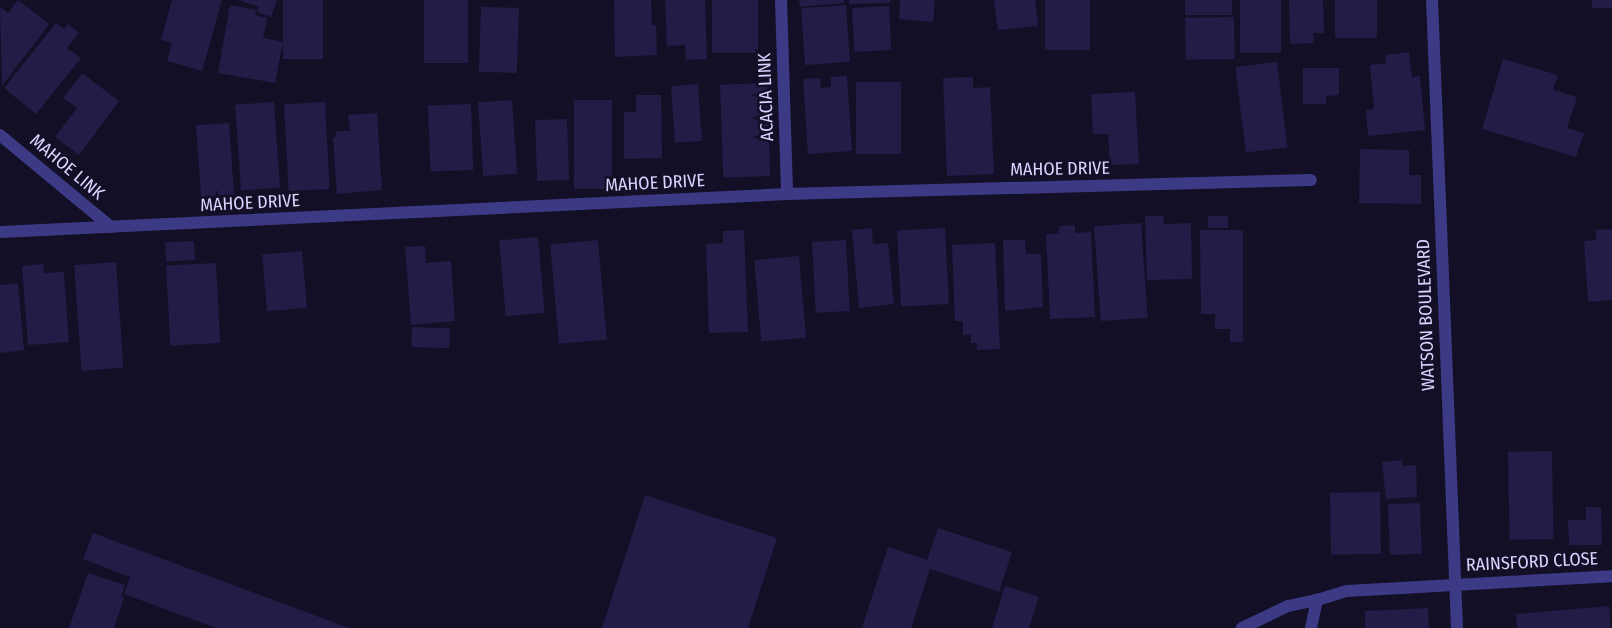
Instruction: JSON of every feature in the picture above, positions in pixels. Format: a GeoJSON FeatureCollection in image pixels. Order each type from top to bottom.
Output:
{"type":"FeatureCollection","features":[{"type":"Feature","properties":{"kind":"street","name":"ACACIA LINK"},"geometry":{"type":"LineString","coordinates":[[781,0],[787,194]]}},
{"type":"Feature","properties":{"kind":"street","name":"WATSON BOULEVARD"},"geometry":{"type":"LineString","coordinates":[[1432,0],[1457,628]]}},
{"type":"Feature","properties":{"kind":"street","name":"MAHOE LINK"},"geometry":{"type":"LineString","coordinates":[[0,135],[111,227]]}},
{"type":"Feature","properties":{"kind":"street","name":"MAHOE DRIVE"},"geometry":{"type":"LineString","coordinates":[[0,232],[787,194],[1311,180]]}},
{"type":"Feature","properties":{"kind":"street","name":"RAINSFORD CLOSE"},"geometry":{"type":"LineString","coordinates":[[1242,628],[1288,606],[1347,591],[1612,576]]}},
{"type":"Feature","properties":{"kind":"street"},"geometry":{"type":"LineString","coordinates":[[1311,628],[1317,600]]}},
{"type":"Feature","properties":{"kind":"building"},"geometry":{"type":"Polygon","coordinates":[[[18,0],[49,24],[2,86],[0,7],[8,13],[18,0]]]}},
{"type":"Feature","properties":{"kind":"building"},"geometry":{"type":"Polygon","coordinates":[[[172,0],[222,0],[202,71],[167,61],[172,43],[161,40],[172,0]]]}},
{"type":"Feature","properties":{"kind":"building"},"geometry":{"type":"Polygon","coordinates":[[[238,0],[277,0],[271,17],[257,12],[259,7],[238,0]]]}},
{"type":"Feature","properties":{"kind":"building"},"geometry":{"type":"Polygon","coordinates":[[[283,0],[323,0],[323,59],[283,59],[283,0]]]}},
{"type":"Feature","properties":{"kind":"building"},"geometry":{"type":"Polygon","coordinates":[[[424,0],[468,0],[468,63],[424,63],[424,0]]]}},
{"type":"Feature","properties":{"kind":"building"},"geometry":{"type":"Polygon","coordinates":[[[614,0],[651,0],[652,25],[656,25],[657,55],[615,57],[614,0]]]}},
{"type":"Feature","properties":{"kind":"building"},"geometry":{"type":"Polygon","coordinates":[[[665,0],[705,0],[707,59],[686,60],[685,45],[667,46],[665,0]]]}},
{"type":"Feature","properties":{"kind":"building"},"geometry":{"type":"Polygon","coordinates":[[[712,0],[758,0],[758,53],[712,53],[712,0]]]}},
{"type":"Feature","properties":{"kind":"building"},"geometry":{"type":"Polygon","coordinates":[[[799,0],[844,0],[844,3],[800,7],[799,0]]]}},
{"type":"Feature","properties":{"kind":"building"},"geometry":{"type":"Polygon","coordinates":[[[849,0],[890,0],[890,3],[849,4],[849,0]]]}},
{"type":"Feature","properties":{"kind":"building"},"geometry":{"type":"Polygon","coordinates":[[[900,0],[935,0],[933,22],[899,19],[900,0]]]}},
{"type":"Feature","properties":{"kind":"building"},"geometry":{"type":"Polygon","coordinates":[[[994,0],[1035,0],[1038,26],[998,30],[994,0]]]}},
{"type":"Feature","properties":{"kind":"building"},"geometry":{"type":"Polygon","coordinates":[[[1045,0],[1090,0],[1090,50],[1045,50],[1045,0]]]}},
{"type":"Feature","properties":{"kind":"building"},"geometry":{"type":"Polygon","coordinates":[[[1185,0],[1232,0],[1232,15],[1185,15],[1185,0]]]}},
{"type":"Feature","properties":{"kind":"building"},"geometry":{"type":"Polygon","coordinates":[[[1240,0],[1281,0],[1281,53],[1240,53],[1240,0]]]}},
{"type":"Feature","properties":{"kind":"building"},"geometry":{"type":"Polygon","coordinates":[[[1289,0],[1323,0],[1324,33],[1313,33],[1314,43],[1290,44],[1289,0]]]}},
{"type":"Feature","properties":{"kind":"building"},"geometry":{"type":"Polygon","coordinates":[[[1335,0],[1377,0],[1377,38],[1335,38],[1335,0]]]}},
{"type":"Feature","properties":{"kind":"building"},"geometry":{"type":"Polygon","coordinates":[[[1592,0],[1612,0],[1612,8],[1592,8],[1592,0]]]}},
{"type":"Feature","properties":{"kind":"building"},"geometry":{"type":"Polygon","coordinates":[[[230,5],[256,10],[255,15],[267,18],[263,38],[283,42],[275,83],[218,73],[230,5]]]}},
{"type":"Feature","properties":{"kind":"building"},"geometry":{"type":"Polygon","coordinates":[[[846,5],[850,62],[805,65],[801,8],[846,5]]]}},
{"type":"Feature","properties":{"kind":"building"},"geometry":{"type":"Polygon","coordinates":[[[889,6],[891,50],[854,52],[852,8],[889,6]]]}},
{"type":"Feature","properties":{"kind":"building"},"geometry":{"type":"Polygon","coordinates":[[[481,7],[519,8],[517,73],[479,72],[481,7]]]}},
{"type":"Feature","properties":{"kind":"building"},"geometry":{"type":"Polygon","coordinates":[[[1234,17],[1235,59],[1186,60],[1185,18],[1234,17]]]}},
{"type":"Feature","properties":{"kind":"building"},"geometry":{"type":"Polygon","coordinates":[[[56,23],[64,29],[68,24],[79,33],[67,48],[81,58],[36,114],[4,88],[56,23]]]}},
{"type":"Feature","properties":{"kind":"building"},"geometry":{"type":"Polygon","coordinates":[[[1409,52],[1412,77],[1420,76],[1425,130],[1368,136],[1366,110],[1374,109],[1370,65],[1386,63],[1386,55],[1409,52]]]}},
{"type":"Feature","properties":{"kind":"building"},"geometry":{"type":"Polygon","coordinates":[[[1503,59],[1558,75],[1553,90],[1577,97],[1567,128],[1584,133],[1576,157],[1482,129],[1503,59]]]}},
{"type":"Feature","properties":{"kind":"building"},"geometry":{"type":"Polygon","coordinates":[[[1277,62],[1287,147],[1246,152],[1235,67],[1277,62]]]}},
{"type":"Feature","properties":{"kind":"building"},"geometry":{"type":"Polygon","coordinates":[[[1303,68],[1339,68],[1339,95],[1326,96],[1326,104],[1303,104],[1303,68]]]}},
{"type":"Feature","properties":{"kind":"building"},"geometry":{"type":"Polygon","coordinates":[[[82,73],[119,101],[79,155],[55,137],[77,108],[63,98],[82,73]]]}},
{"type":"Feature","properties":{"kind":"building"},"geometry":{"type":"Polygon","coordinates":[[[847,76],[852,151],[808,154],[803,79],[820,78],[821,88],[831,87],[831,77],[847,76]]]}},
{"type":"Feature","properties":{"kind":"building"},"geometry":{"type":"Polygon","coordinates":[[[973,77],[973,88],[990,87],[994,174],[947,176],[943,78],[973,77]]]}},
{"type":"Feature","properties":{"kind":"building"},"geometry":{"type":"Polygon","coordinates":[[[856,82],[901,82],[901,154],[856,154],[856,82]]]}},
{"type":"Feature","properties":{"kind":"building"},"geometry":{"type":"Polygon","coordinates":[[[767,83],[770,176],[723,178],[720,85],[767,83]]]}},
{"type":"Feature","properties":{"kind":"building"},"geometry":{"type":"Polygon","coordinates":[[[698,84],[702,141],[675,143],[671,86],[698,84]]]}},
{"type":"Feature","properties":{"kind":"building"},"geometry":{"type":"Polygon","coordinates":[[[1135,92],[1139,164],[1110,165],[1108,134],[1093,134],[1091,94],[1135,92]]]}},
{"type":"Feature","properties":{"kind":"building"},"geometry":{"type":"Polygon","coordinates":[[[636,95],[661,95],[662,158],[624,159],[624,112],[636,112],[636,95]]]}},
{"type":"Feature","properties":{"kind":"building"},"geometry":{"type":"Polygon","coordinates":[[[512,100],[517,174],[483,176],[478,102],[512,100]]]}},
{"type":"Feature","properties":{"kind":"building"},"geometry":{"type":"Polygon","coordinates":[[[574,100],[612,100],[612,189],[574,189],[574,100]]]}},
{"type":"Feature","properties":{"kind":"building"},"geometry":{"type":"Polygon","coordinates":[[[274,102],[280,188],[241,191],[235,105],[274,102]]]}},
{"type":"Feature","properties":{"kind":"building"},"geometry":{"type":"Polygon","coordinates":[[[325,102],[330,189],[289,191],[284,104],[325,102]]]}},
{"type":"Feature","properties":{"kind":"building"},"geometry":{"type":"Polygon","coordinates":[[[471,104],[473,170],[430,171],[428,106],[471,104]]]}},
{"type":"Feature","properties":{"kind":"building"},"geometry":{"type":"Polygon","coordinates":[[[377,113],[382,190],[337,194],[333,137],[336,137],[336,131],[350,131],[348,115],[377,113]]]}},
{"type":"Feature","properties":{"kind":"building"},"geometry":{"type":"Polygon","coordinates":[[[567,119],[569,180],[537,181],[535,120],[567,119]]]}},
{"type":"Feature","properties":{"kind":"building"},"geometry":{"type":"Polygon","coordinates":[[[229,123],[234,196],[201,198],[196,125],[229,123]]]}},
{"type":"Feature","properties":{"kind":"building"},"geometry":{"type":"Polygon","coordinates":[[[1360,149],[1409,150],[1409,175],[1421,175],[1421,204],[1359,203],[1360,149]]]}},
{"type":"Feature","properties":{"kind":"building"},"geometry":{"type":"Polygon","coordinates":[[[1145,216],[1163,216],[1164,224],[1191,223],[1192,279],[1147,280],[1145,216]]]}},
{"type":"Feature","properties":{"kind":"building"},"geometry":{"type":"Polygon","coordinates":[[[1208,216],[1228,216],[1228,228],[1208,228],[1208,216]]]}},
{"type":"Feature","properties":{"kind":"building"},"geometry":{"type":"Polygon","coordinates":[[[1141,223],[1148,318],[1101,321],[1094,226],[1141,223]]]}},
{"type":"Feature","properties":{"kind":"building"},"geometry":{"type":"Polygon","coordinates":[[[1075,225],[1075,233],[1091,232],[1095,317],[1050,319],[1046,234],[1059,234],[1059,226],[1075,225]]]}},
{"type":"Feature","properties":{"kind":"building"},"geometry":{"type":"Polygon","coordinates":[[[872,228],[873,244],[888,243],[894,304],[859,308],[852,230],[872,228]]]}},
{"type":"Feature","properties":{"kind":"building"},"geometry":{"type":"Polygon","coordinates":[[[945,228],[949,304],[901,306],[897,231],[945,228]]]}},
{"type":"Feature","properties":{"kind":"building"},"geometry":{"type":"Polygon","coordinates":[[[1612,229],[1612,300],[1588,302],[1584,241],[1596,240],[1596,230],[1612,229]]]}},
{"type":"Feature","properties":{"kind":"building"},"geometry":{"type":"Polygon","coordinates":[[[744,230],[748,332],[709,333],[706,244],[723,243],[723,231],[744,230]]]}},
{"type":"Feature","properties":{"kind":"building"},"geometry":{"type":"Polygon","coordinates":[[[1200,230],[1243,230],[1243,342],[1230,342],[1230,329],[1215,329],[1215,314],[1201,314],[1200,230]]]}},
{"type":"Feature","properties":{"kind":"building"},"geometry":{"type":"Polygon","coordinates":[[[538,237],[545,313],[506,316],[499,240],[538,237]]]}},
{"type":"Feature","properties":{"kind":"building"},"geometry":{"type":"Polygon","coordinates":[[[598,240],[607,340],[559,344],[550,244],[598,240]]]}},
{"type":"Feature","properties":{"kind":"building"},"geometry":{"type":"Polygon","coordinates":[[[846,240],[850,311],[816,313],[812,242],[846,240]]]}},
{"type":"Feature","properties":{"kind":"building"},"geometry":{"type":"Polygon","coordinates":[[[1003,240],[1025,240],[1026,254],[1041,254],[1043,307],[1005,311],[1003,240]]]}},
{"type":"Feature","properties":{"kind":"building"},"geometry":{"type":"Polygon","coordinates":[[[194,241],[195,260],[166,261],[165,243],[194,241]]]}},
{"type":"Feature","properties":{"kind":"building"},"geometry":{"type":"Polygon","coordinates":[[[995,243],[1000,349],[977,350],[977,343],[971,343],[971,334],[963,335],[963,321],[955,321],[952,245],[995,243]]]}},
{"type":"Feature","properties":{"kind":"building"},"geometry":{"type":"Polygon","coordinates":[[[425,246],[426,263],[451,261],[455,321],[411,325],[405,247],[425,246]]]}},
{"type":"Feature","properties":{"kind":"building"},"geometry":{"type":"Polygon","coordinates":[[[302,251],[307,308],[267,311],[262,254],[302,251]]]}},
{"type":"Feature","properties":{"kind":"building"},"geometry":{"type":"Polygon","coordinates":[[[799,256],[806,338],[761,342],[754,260],[799,256]]]}},
{"type":"Feature","properties":{"kind":"building"},"geometry":{"type":"Polygon","coordinates":[[[116,262],[123,368],[81,371],[74,265],[116,262]]]}},
{"type":"Feature","properties":{"kind":"building"},"geometry":{"type":"Polygon","coordinates":[[[216,263],[220,343],[170,346],[166,266],[216,263]]]}},
{"type":"Feature","properties":{"kind":"building"},"geometry":{"type":"Polygon","coordinates":[[[43,264],[44,273],[64,272],[69,342],[28,345],[22,266],[43,264]]]}},
{"type":"Feature","properties":{"kind":"building"},"geometry":{"type":"Polygon","coordinates":[[[18,283],[24,350],[0,353],[0,285],[18,283]]]}},
{"type":"Feature","properties":{"kind":"building"},"geometry":{"type":"Polygon","coordinates":[[[412,327],[450,328],[449,348],[411,347],[412,327]]]}},
{"type":"Feature","properties":{"kind":"building"},"geometry":{"type":"Polygon","coordinates":[[[1552,451],[1554,539],[1510,540],[1508,452],[1552,451]]]}},
{"type":"Feature","properties":{"kind":"building"},"geometry":{"type":"Polygon","coordinates":[[[1402,460],[1402,466],[1416,465],[1417,497],[1386,499],[1382,462],[1402,460]]]}},
{"type":"Feature","properties":{"kind":"building"},"geometry":{"type":"Polygon","coordinates":[[[1380,492],[1381,554],[1331,555],[1330,493],[1380,492]]]}},
{"type":"Feature","properties":{"kind":"building"},"geometry":{"type":"Polygon","coordinates":[[[645,495],[777,538],[748,628],[602,628],[645,495]]]}},
{"type":"Feature","properties":{"kind":"building"},"geometry":{"type":"Polygon","coordinates":[[[1420,503],[1422,554],[1390,555],[1388,504],[1420,503]]]}},
{"type":"Feature","properties":{"kind":"building"},"geometry":{"type":"Polygon","coordinates":[[[1586,507],[1601,507],[1602,545],[1569,545],[1568,520],[1586,520],[1586,507]]]}},
{"type":"Feature","properties":{"kind":"building"},"geometry":{"type":"Polygon","coordinates":[[[938,528],[1012,552],[999,592],[930,569],[911,628],[862,628],[888,547],[927,560],[938,528]]]}},
{"type":"Feature","properties":{"kind":"building"},"geometry":{"type":"Polygon","coordinates":[[[93,533],[349,628],[216,628],[124,594],[130,577],[83,559],[93,533]]]}},
{"type":"Feature","properties":{"kind":"building"},"geometry":{"type":"Polygon","coordinates":[[[88,573],[125,585],[121,597],[124,598],[114,628],[69,628],[88,573]]]}},
{"type":"Feature","properties":{"kind":"building"},"geometry":{"type":"Polygon","coordinates":[[[1005,586],[1039,597],[1029,628],[992,628],[1005,586]]]}},
{"type":"Feature","properties":{"kind":"building"},"geometry":{"type":"Polygon","coordinates":[[[1609,606],[1611,628],[1517,628],[1516,614],[1609,606]]]}},
{"type":"Feature","properties":{"kind":"building"},"geometry":{"type":"Polygon","coordinates":[[[1428,608],[1429,628],[1365,628],[1365,611],[1428,608]]]}}]}
